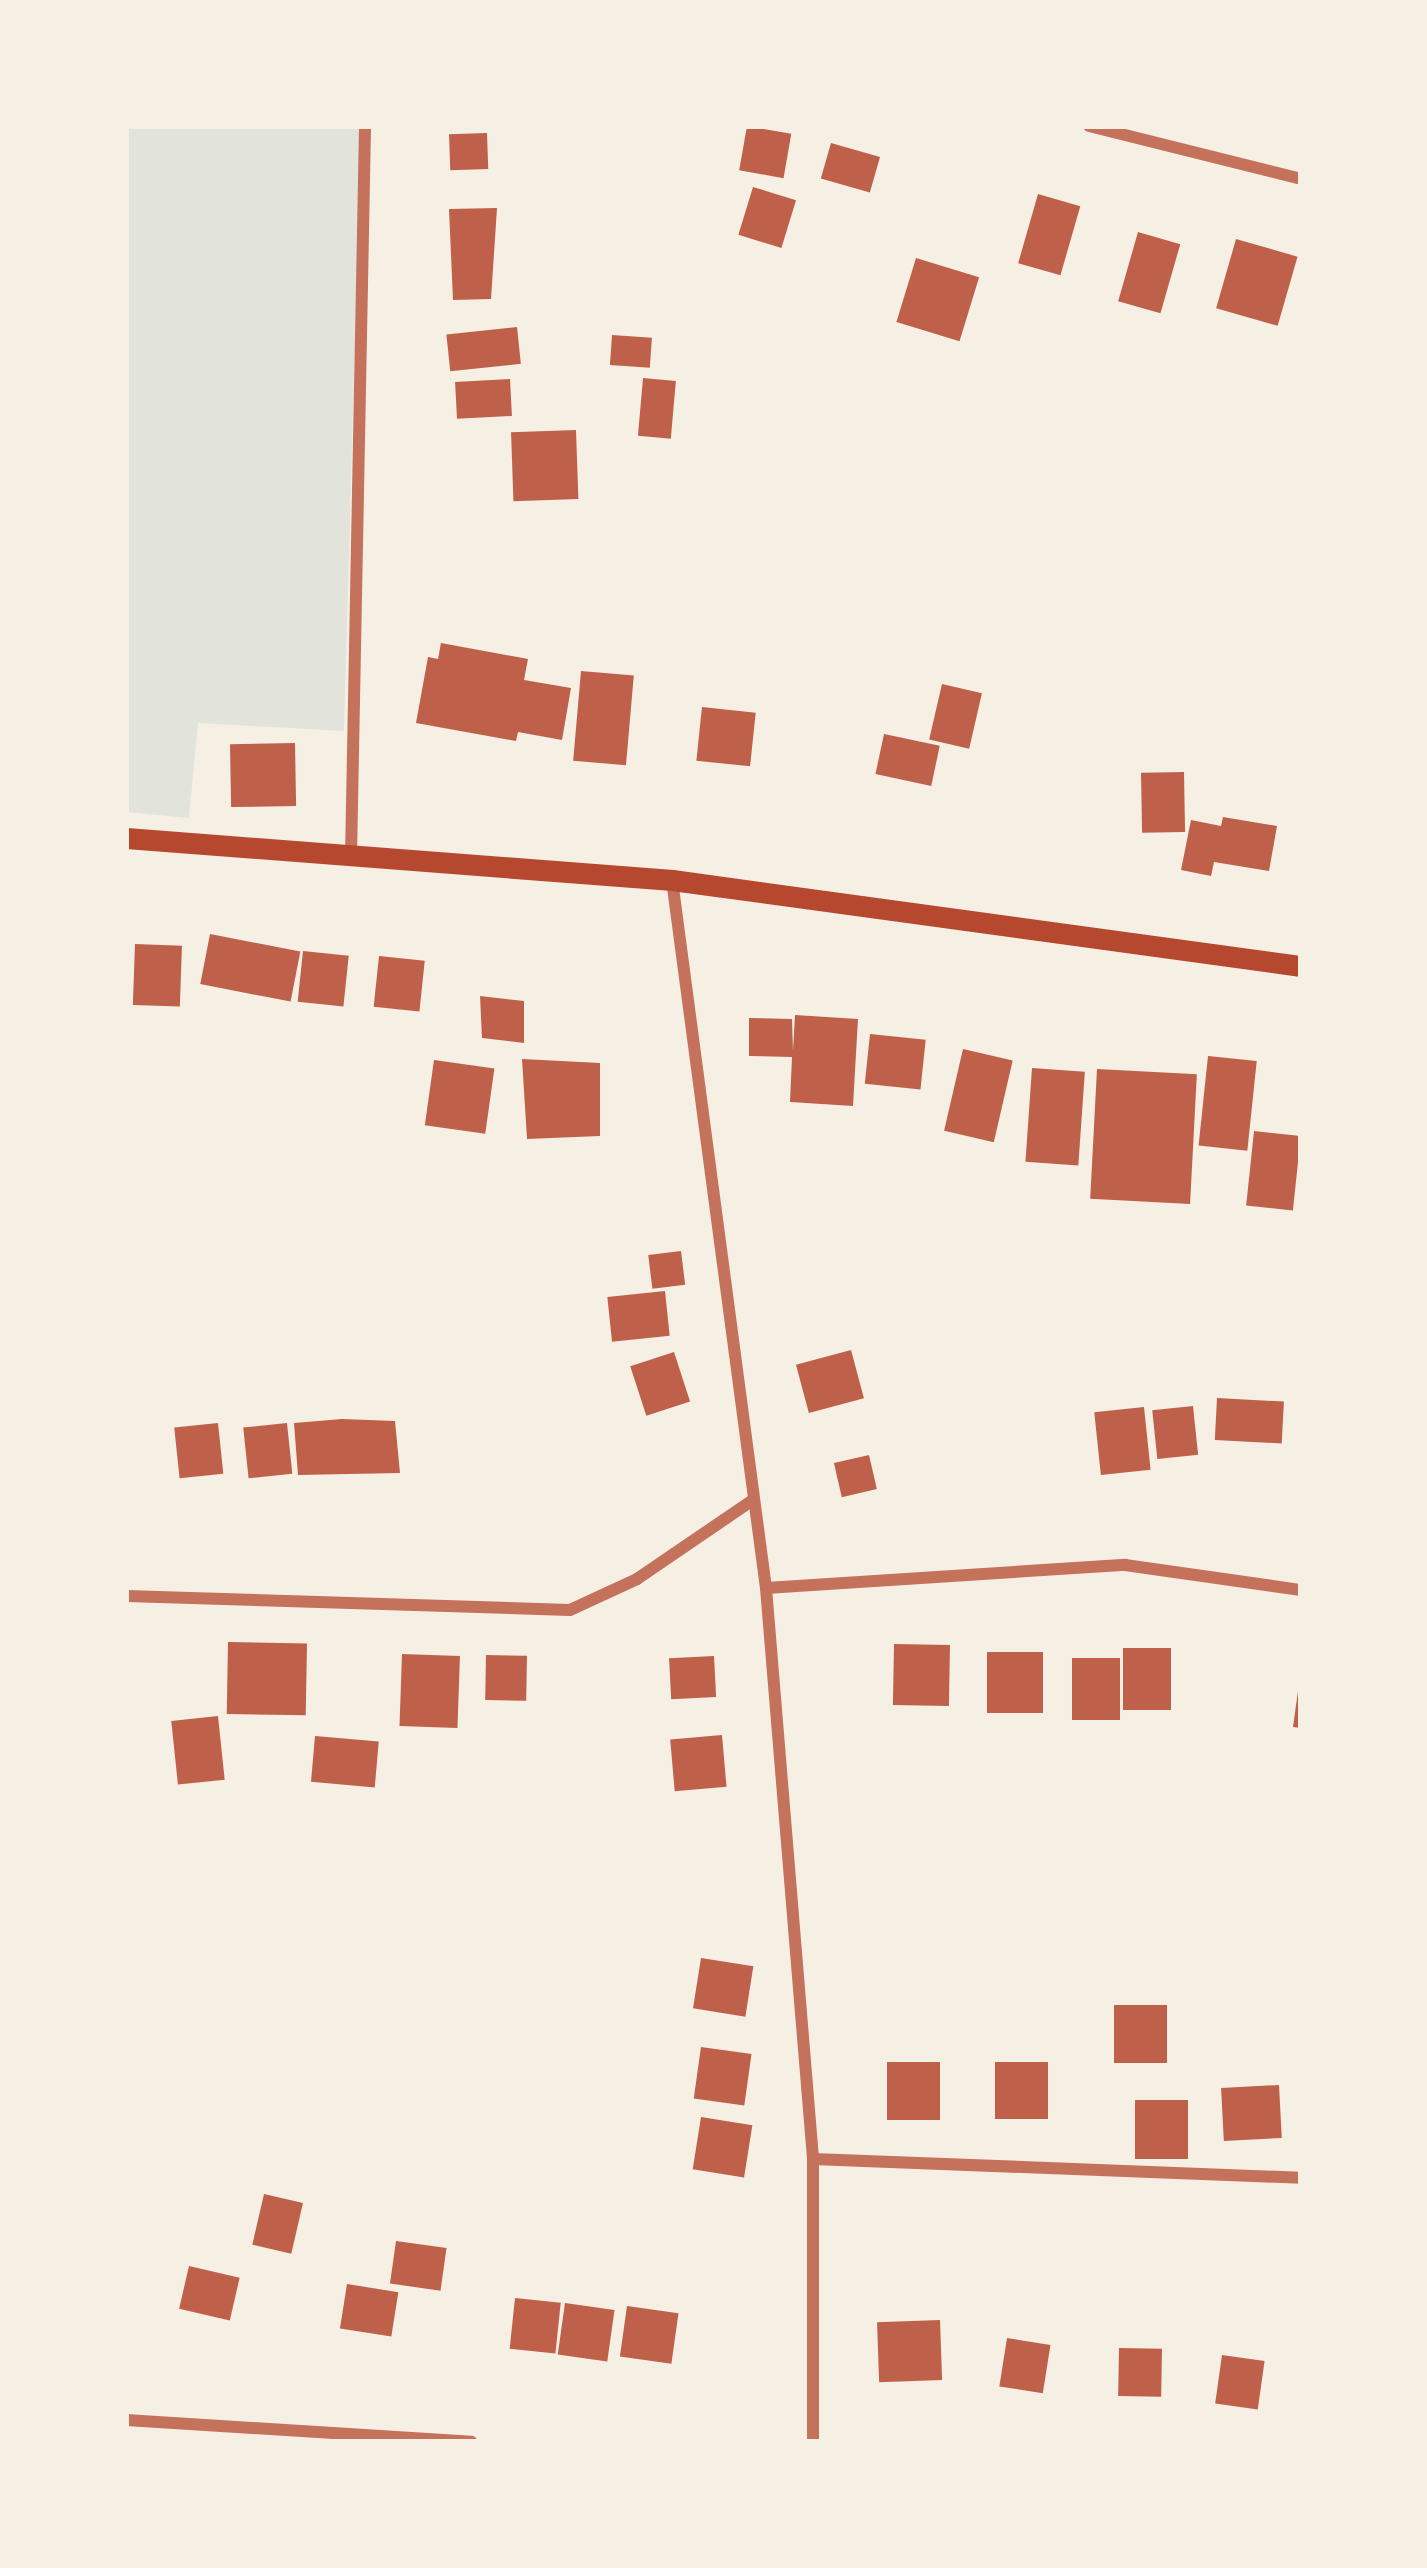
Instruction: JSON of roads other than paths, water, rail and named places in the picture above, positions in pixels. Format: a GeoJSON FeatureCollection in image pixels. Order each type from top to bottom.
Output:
{"type":"FeatureCollection","features":[{"type":"Feature","properties":{"kind":"main road"},"geometry":{"type":"LineString","coordinates":[[126,838],[351,861],[672,880],[1301,966]]}},
{"type":"Feature","properties":{"kind":"street"},"geometry":{"type":"LineString","coordinates":[[351,861],[365,126]]}},
{"type":"Feature","properties":{"kind":"street"},"geometry":{"type":"LineString","coordinates":[[1089,126],[1301,179]]}},
{"type":"Feature","properties":{"kind":"street"},"geometry":{"type":"LineString","coordinates":[[672,880],[766,1588],[813,2158],[813,2442]]}},
{"type":"Feature","properties":{"kind":"street"},"geometry":{"type":"LineString","coordinates":[[126,1596],[570,1610],[637,1579],[753,1500]]}},
{"type":"Feature","properties":{"kind":"street"},"geometry":{"type":"LineString","coordinates":[[766,1588],[1125,1565],[1301,1591]]}},
{"type":"Feature","properties":{"kind":"street"},"geometry":{"type":"LineString","coordinates":[[813,2158],[1301,2177]]}},
{"type":"Feature","properties":{"kind":"street"},"geometry":{"type":"LineString","coordinates":[[126,2420],[471,2442]]}}]}
